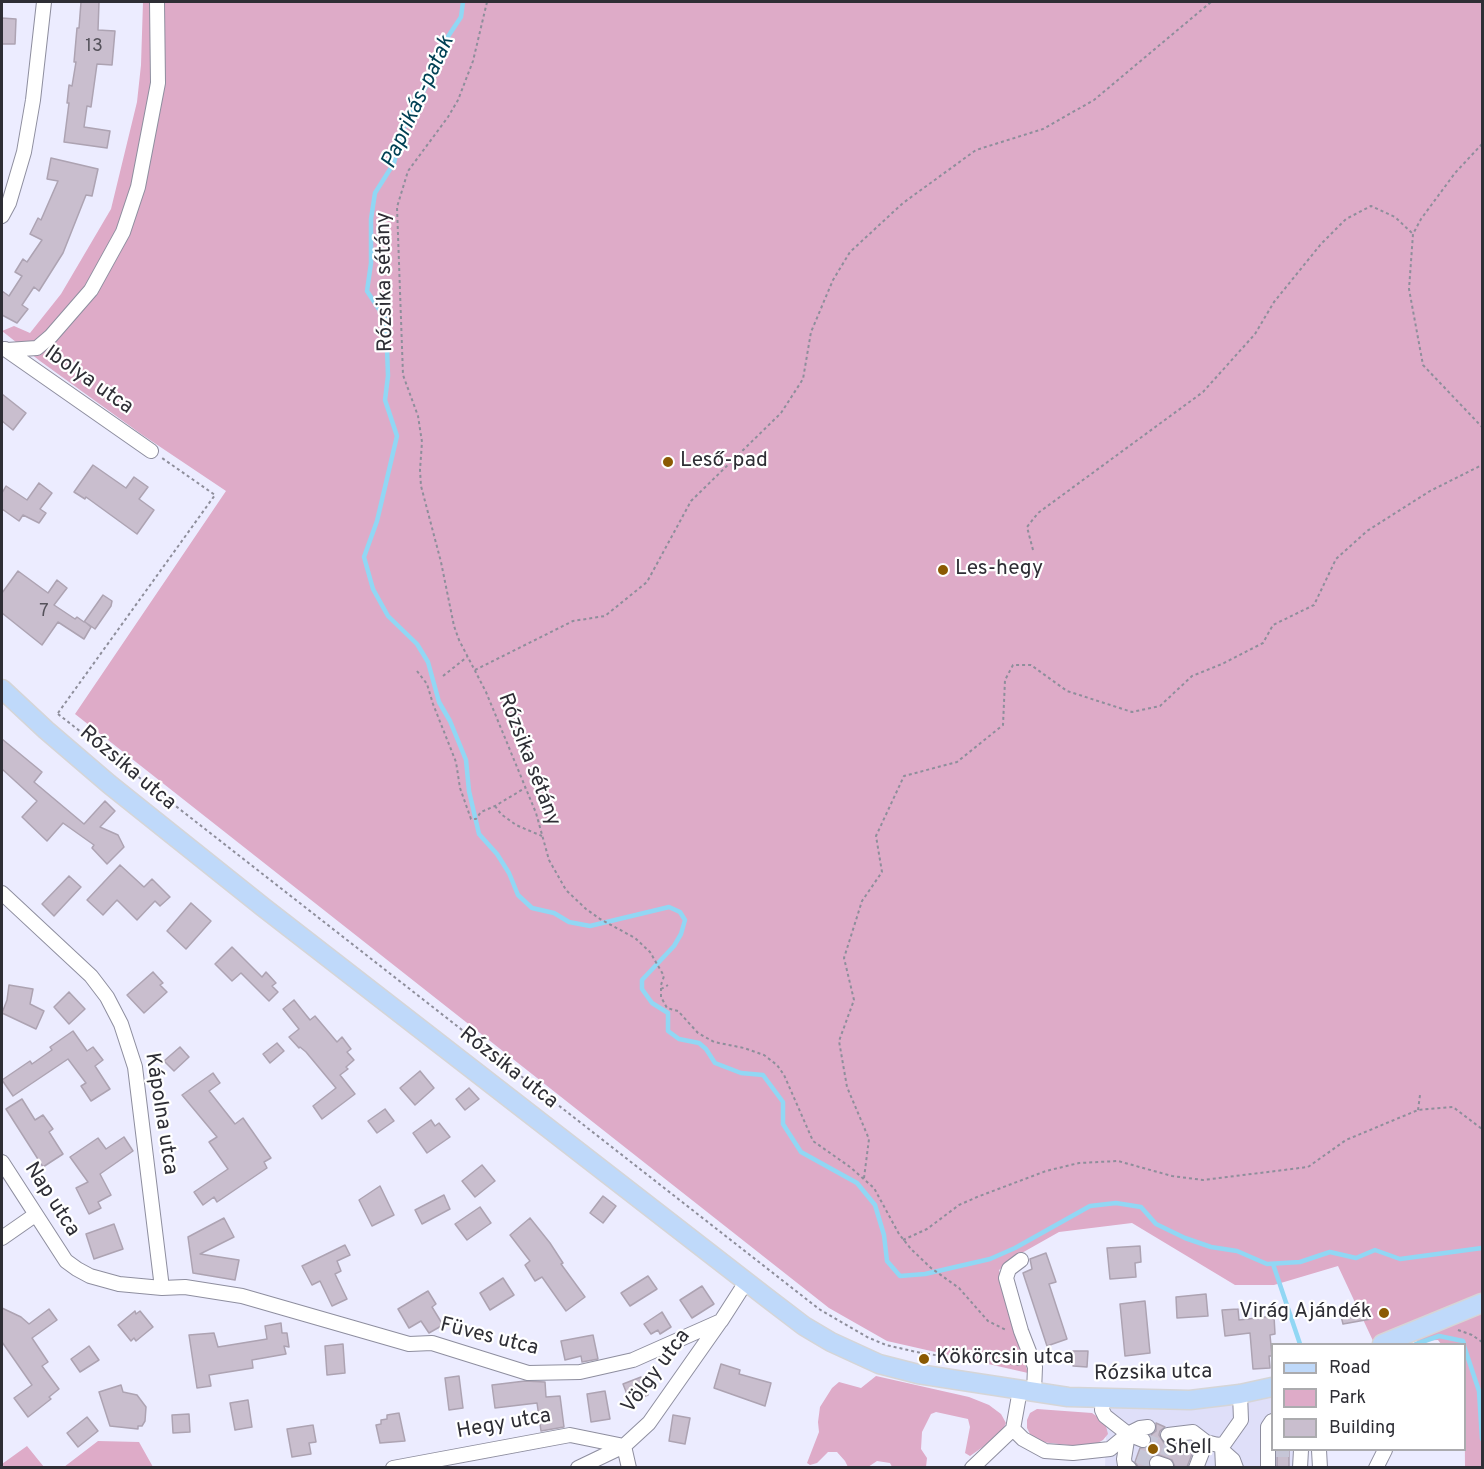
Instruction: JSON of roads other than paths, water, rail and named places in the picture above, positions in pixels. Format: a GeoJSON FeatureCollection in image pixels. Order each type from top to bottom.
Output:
{"type":"FeatureCollection","features":[{"type":"Feature","properties":{"kind":"main road","name":"Rózsika utca"},"geometry":{"type":"LineString","coordinates":[[2,689],[64,746],[191,851],[804,1326],[860,1356],[918,1374],[1027,1391],[1103,1399],[1190,1400],[1240,1394],[1271,1387]]}},
{"type":"Feature","properties":{"kind":"main road"},"geometry":{"type":"LineString","coordinates":[[1384,1343],[1482,1303]]}},
{"type":"Feature","properties":{"kind":"street"},"geometry":{"type":"LineString","coordinates":[[2,216],[9,203],[24,152],[33,100],[44,2]]}},
{"type":"Feature","properties":{"kind":"street"},"geometry":{"type":"LineString","coordinates":[[4,348],[37,348],[51,336],[91,290],[123,232],[138,187],[158,83],[157,2]]}},
{"type":"Feature","properties":{"kind":"street","name":"Ibolya utca"},"geometry":{"type":"LineString","coordinates":[[4,348],[151,451]]}},
{"type":"Feature","properties":{"kind":"street","name":"Kápolna utca"},"geometry":{"type":"LineString","coordinates":[[2,893],[91,976],[107,997],[121,1024],[135,1067],[162,1288]]}},
{"type":"Feature","properties":{"kind":"street","name":"Nap utca"},"geometry":{"type":"LineString","coordinates":[[2,1162],[66,1261],[90,1276],[109,1282],[162,1288]]}},
{"type":"Feature","properties":{"kind":"street"},"geometry":{"type":"LineString","coordinates":[[2,1238],[35,1215]]}},
{"type":"Feature","properties":{"kind":"street"},"geometry":{"type":"LineString","coordinates":[[972,1467],[1013,1429],[1035,1367],[1021,1331],[1006,1278],[1009,1269],[1021,1260]]}},
{"type":"Feature","properties":{"kind":"street"},"geometry":{"type":"LineString","coordinates":[[721,1321],[746,1282]]}},
{"type":"Feature","properties":{"kind":"street","name":"Füves utca"},"geometry":{"type":"LineString","coordinates":[[162,1288],[185,1287],[242,1296],[409,1344],[432,1343],[528,1373],[580,1372],[633,1360],[721,1321]]}},
{"type":"Feature","properties":{"kind":"street","name":"Völgy utca"},"geometry":{"type":"LineString","coordinates":[[578,1467],[624,1446],[649,1423],[721,1321]]}},
{"type":"Feature","properties":{"kind":"street"},"geometry":{"type":"LineString","coordinates":[[1196,1467],[1215,1445],[1229,1440],[1241,1420],[1240,1394]]}},
{"type":"Feature","properties":{"kind":"street"},"geometry":{"type":"LineString","coordinates":[[1103,1399],[1102,1410],[1106,1416],[1128,1434],[1131,1454],[1124,1462],[1129,1467]]}},
{"type":"Feature","properties":{"kind":"street"},"geometry":{"type":"LineString","coordinates":[[1271,1422],[1268,1427],[1271,1444]]}},
{"type":"Feature","properties":{"kind":"street"},"geometry":{"type":"LineString","coordinates":[[1013,1429],[1023,1439],[1045,1451],[1073,1453],[1110,1449],[1128,1434],[1146,1433]]}},
{"type":"Feature","properties":{"kind":"street"},"geometry":{"type":"LineString","coordinates":[[1173,1437],[1193,1432],[1199,1434],[1233,1460],[1236,1467]]}},
{"type":"Feature","properties":{"kind":"street","name":"Hegy utca"},"geometry":{"type":"LineString","coordinates":[[393,1467],[570,1435],[624,1446]]}},
{"type":"Feature","properties":{"kind":"street"},"geometry":{"type":"LineString","coordinates":[[1203,1467],[1215,1445]]}},
{"type":"Feature","properties":{"kind":"street"},"geometry":{"type":"LineString","coordinates":[[1215,1445],[1223,1467]]}},
{"type":"Feature","properties":{"kind":"street","name":"Völgy utca"},"geometry":{"type":"LineString","coordinates":[[624,1446],[628,1467]]}},
{"type":"Feature","properties":{"kind":"street"},"geometry":{"type":"LineString","coordinates":[[1268,1467],[1272,1451]]}},
{"type":"Feature","properties":{"kind":"street"},"geometry":{"type":"LineString","coordinates":[[1300,1467],[1301,1451]]}},
{"type":"Feature","properties":{"kind":"street"},"geometry":{"type":"LineString","coordinates":[[1319,1451],[1320,1467]]}},
{"type":"Feature","properties":{"kind":"street"},"geometry":{"type":"LineString","coordinates":[[1376,1467],[1384,1451]]}},
{"type":"Feature","properties":{"kind":"waterway","name":"Paprikás-patak"},"geometry":{"type":"LineString","coordinates":[[463,2],[461,17],[443,44],[430,79],[401,133],[394,163],[375,193],[371,219],[371,263],[367,291],[386,320],[388,376],[385,400],[397,436],[377,521],[364,557],[373,589],[388,616],[417,644],[428,662],[439,702],[450,721],[466,760],[469,791],[479,834],[497,854],[509,873],[518,895],[532,908],[554,913],[569,922],[590,926],[669,907],[680,912],[685,920],[681,934],[674,946],[642,980],[642,989],[652,1003],[668,1013],[668,1031],[679,1039],[699,1043],[715,1063],[741,1073],[763,1075],[783,1102],[783,1124],[801,1152],[857,1183],[875,1205],[884,1235],[887,1261],[900,1276],[925,1274],[990,1259],[1015,1248],[1090,1206],[1116,1203],[1141,1207],[1156,1224],[1185,1238],[1211,1247],[1237,1251],[1267,1264],[1300,1262],[1330,1252],[1356,1258],[1375,1250],[1400,1259],[1482,1248]]}},
{"type":"Feature","properties":{"kind":"waterway"},"geometry":{"type":"LineString","coordinates":[[1273,1264],[1300,1343]]}},
{"type":"Feature","properties":{"kind":"waterway"},"geometry":{"type":"LineString","coordinates":[[1419,1343],[1439,1336],[1464,1343]]}},
{"type":"Feature","properties":{"kind":"waterway"},"geometry":{"type":"LineString","coordinates":[[1466,1352],[1479,1391],[1482,1439]]}},
{"type":"Feature","properties":{"kind":"tunnel"},"geometry":{"type":"LineString","coordinates":[[1143,1440],[1171,1450]]}},
{"type":"Feature","properties":{"kind":"tunnel"},"geometry":{"type":"LineString","coordinates":[[1138,1456],[1157,1463]]}},
{"type":"Feature","properties":{"kind":"place","name":"Leső-pad"},"geometry":{"type":"Point","coordinates":[668,462]}},
{"type":"Feature","properties":{"kind":"place","name":"Les-hegy"},"geometry":{"type":"Point","coordinates":[943,570]}},
{"type":"Feature","properties":{"kind":"place","name":"Virág Ajándék"},"geometry":{"type":"Point","coordinates":[1384,1313]}},
{"type":"Feature","properties":{"kind":"place","name":"Kökörcsin utca"},"geometry":{"type":"Point","coordinates":[924,1359]}},
{"type":"Feature","properties":{"kind":"place","name":"Shell"},"geometry":{"type":"Point","coordinates":[1153,1449]}}]}
